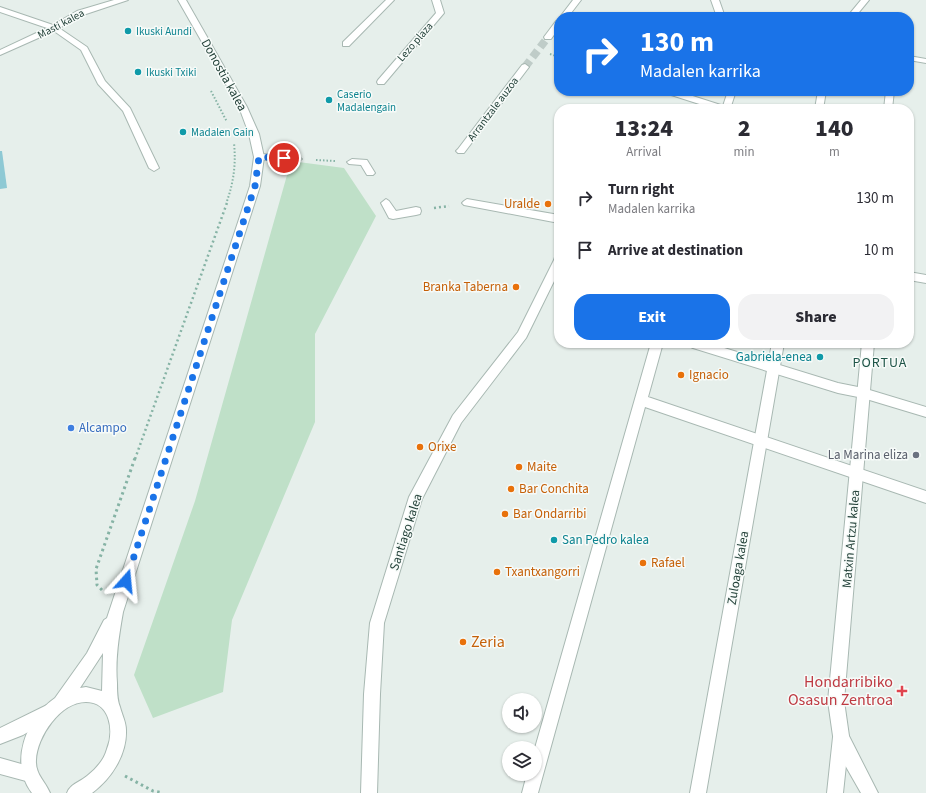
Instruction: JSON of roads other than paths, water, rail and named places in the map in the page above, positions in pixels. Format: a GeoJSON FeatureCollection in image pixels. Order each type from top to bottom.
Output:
{"type":"FeatureCollection","features":[{"type":"Feature","properties":{"kind":"street","name":"Masti kalea"},"geometry":{"type":"LineString","coordinates":[[0,53],[54,28],[80,13],[99,6],[124,0]]}},
{"type":"Feature","properties":{"kind":"street","name":"Donostia kalea"},"geometry":{"type":"LineString","coordinates":[[112,708],[109,682],[109,658],[111,635],[116,612],[255,186],[259,157],[254,134],[243,108],[182,0]]}},
{"type":"Feature","properties":{"kind":"street"},"geometry":{"type":"LineString","coordinates":[[346,44],[390,0]]}},
{"type":"Feature","properties":{"kind":"street","name":"Lezo plaza"},"geometry":{"type":"LineString","coordinates":[[381,82],[440,14],[436,0]]}},
{"type":"Feature","properties":{"kind":"street"},"geometry":{"type":"LineString","coordinates":[[568,12],[577,0]]}},
{"type":"Feature","properties":{"kind":"street"},"geometry":{"type":"LineString","coordinates":[[715,0],[719,12]]}},
{"type":"Feature","properties":{"kind":"street"},"geometry":{"type":"LineString","coordinates":[[855,12],[866,0]]}},
{"type":"Feature","properties":{"kind":"street"},"geometry":{"type":"LineString","coordinates":[[865,12],[866,0]]}},
{"type":"Feature","properties":{"kind":"street"},"geometry":{"type":"LineString","coordinates":[[0,8],[54,28],[84,49],[101,82],[127,110],[154,168]]}},
{"type":"Feature","properties":{"kind":"street"},"geometry":{"type":"LineString","coordinates":[[548,37],[554,29]]}},
{"type":"Feature","properties":{"kind":"street"},"geometry":{"type":"LineString","coordinates":[[914,59],[926,61]]}},
{"type":"Feature","properties":{"kind":"street","name":"Arrantzale auzoa"},"geometry":{"type":"LineString","coordinates":[[461,151],[526,67]]}},
{"type":"Feature","properties":{"kind":"street"},"geometry":{"type":"LineString","coordinates":[[684,96],[709,104]]}},
{"type":"Feature","properties":{"kind":"street"},"geometry":{"type":"LineString","coordinates":[[259,157],[297,159]]}},
{"type":"Feature","properties":{"kind":"street"},"geometry":{"type":"LineString","coordinates":[[352,162],[364,162],[370,173]]}},
{"type":"Feature","properties":{"kind":"street"},"geometry":{"type":"LineString","coordinates":[[386,203],[393,215],[416,211]]}},
{"type":"Feature","properties":{"kind":"street"},"geometry":{"type":"LineString","coordinates":[[467,204],[472,203],[554,218]]}},
{"type":"Feature","properties":{"kind":"street","name":"Santiago kalea"},"geometry":{"type":"LineString","coordinates":[[369,793],[372,694],[377,623],[416,497],[457,419],[522,336],[554,270]]}},
{"type":"Feature","properties":{"kind":"street"},"geometry":{"type":"LineString","coordinates":[[914,277],[926,279]]}},
{"type":"Feature","properties":{"kind":"street"},"geometry":{"type":"LineString","coordinates":[[530,793],[656,348]]}},
{"type":"Feature","properties":{"kind":"street"},"geometry":{"type":"LineString","coordinates":[[709,348],[838,388],[863,393],[926,412]]}},
{"type":"Feature","properties":{"kind":"street","name":"Zuloaga kalea"},"geometry":{"type":"LineString","coordinates":[[698,793],[777,348]]}},
{"type":"Feature","properties":{"kind":"street","name":"Matxin Artzu kalea"},"geometry":{"type":"LineString","coordinates":[[868,348],[836,701],[842,736],[851,760],[870,793]]}},
{"type":"Feature","properties":{"kind":"street"},"geometry":{"type":"LineString","coordinates":[[640,400],[926,497]]}},
{"type":"Feature","properties":{"kind":"street","name":"Donostia kalea"},"geometry":{"type":"LineString","coordinates":[[61,702],[92,658],[116,612]]}},
{"type":"Feature","properties":{"kind":"street","name":"Donostia kalea"},"geometry":{"type":"LineString","coordinates":[[33,786],[25,759],[28,744],[35,727],[47,713],[61,702],[76,696],[91,695],[103,699],[112,708],[118,720],[118,735],[115,751],[107,766],[96,780],[76,793]]}},
{"type":"Feature","properties":{"kind":"street"},"geometry":{"type":"LineString","coordinates":[[0,736],[47,713]]}},
{"type":"Feature","properties":{"kind":"street","name":"Matxin Artzu kalea"},"geometry":{"type":"LineString","coordinates":[[835,793],[842,736]]}},
{"type":"Feature","properties":{"kind":"street"},"geometry":{"type":"LineString","coordinates":[[0,766],[33,786]]}},
{"type":"Feature","properties":{"kind":"street"},"geometry":{"type":"LineString","coordinates":[[86,793],[96,780]]}},
{"type":"Feature","properties":{"kind":"water"},"geometry":{"type":"Polygon","coordinates":[[[0,151],[2,151],[7,188],[0,189],[0,151]]]}},
{"type":"Feature","properties":{"kind":"tunnel"},"geometry":{"type":"LineString","coordinates":[[525,67],[548,37]]}},
{"type":"Feature","properties":{"kind":"place","name":"Ikuski Aundi"},"geometry":{"type":"Point","coordinates":[128,31]}},
{"type":"Feature","properties":{"kind":"place","name":"Ikuski Txiki"},"geometry":{"type":"Point","coordinates":[138,72]}},
{"type":"Feature","properties":{"kind":"place","name":"Caserio Madalengain"},"geometry":{"type":"Point","coordinates":[329,100]}},
{"type":"Feature","properties":{"kind":"place","name":"Madalen Gain"},"geometry":{"type":"Point","coordinates":[183,132]}},
{"type":"Feature","properties":{"kind":"place","name":"Uralde"},"geometry":{"type":"Point","coordinates":[548,204]}},
{"type":"Feature","properties":{"kind":"place","name":"Branka Taberna"},"geometry":{"type":"Point","coordinates":[516,287]}},
{"type":"Feature","properties":{"kind":"place","name":"Gabriela-enea"},"geometry":{"type":"Point","coordinates":[820,357]}},
{"type":"Feature","properties":{"kind":"place","name":"Ignacio"},"geometry":{"type":"Point","coordinates":[681,375]}},
{"type":"Feature","properties":{"kind":"place","name":"Alcampo"},"geometry":{"type":"Point","coordinates":[71,428]}},
{"type":"Feature","properties":{"kind":"place","name":"Orixe"},"geometry":{"type":"Point","coordinates":[420,447]}},
{"type":"Feature","properties":{"kind":"place","name":"La Marina eliza"},"geometry":{"type":"Point","coordinates":[916,455]}},
{"type":"Feature","properties":{"kind":"place","name":"Maite"},"geometry":{"type":"Point","coordinates":[519,467]}},
{"type":"Feature","properties":{"kind":"place","name":"Bar Conchita"},"geometry":{"type":"Point","coordinates":[511,489]}},
{"type":"Feature","properties":{"kind":"place","name":"Bar Ondarribi"},"geometry":{"type":"Point","coordinates":[505,514]}},
{"type":"Feature","properties":{"kind":"place","name":"San Pedro kalea"},"geometry":{"type":"Point","coordinates":[554,540]}},
{"type":"Feature","properties":{"kind":"place","name":"Rafael"},"geometry":{"type":"Point","coordinates":[643,563]}},
{"type":"Feature","properties":{"kind":"place","name":"Txantxangorri"},"geometry":{"type":"Point","coordinates":[497,572]}},
{"type":"Feature","properties":{"kind":"place","name":"Zeria"},"geometry":{"type":"Point","coordinates":[463,642]}},
{"type":"Feature","properties":{"kind":"place","name":"Hondarribiko Osasun Zentroa"},"geometry":{"type":"Point","coordinates":[902,691]}},
{"type":"Feature","properties":{"kind":"district","name":"PORTUA"},"geometry":{"type":"Point","coordinates":[880,363]}}]}
